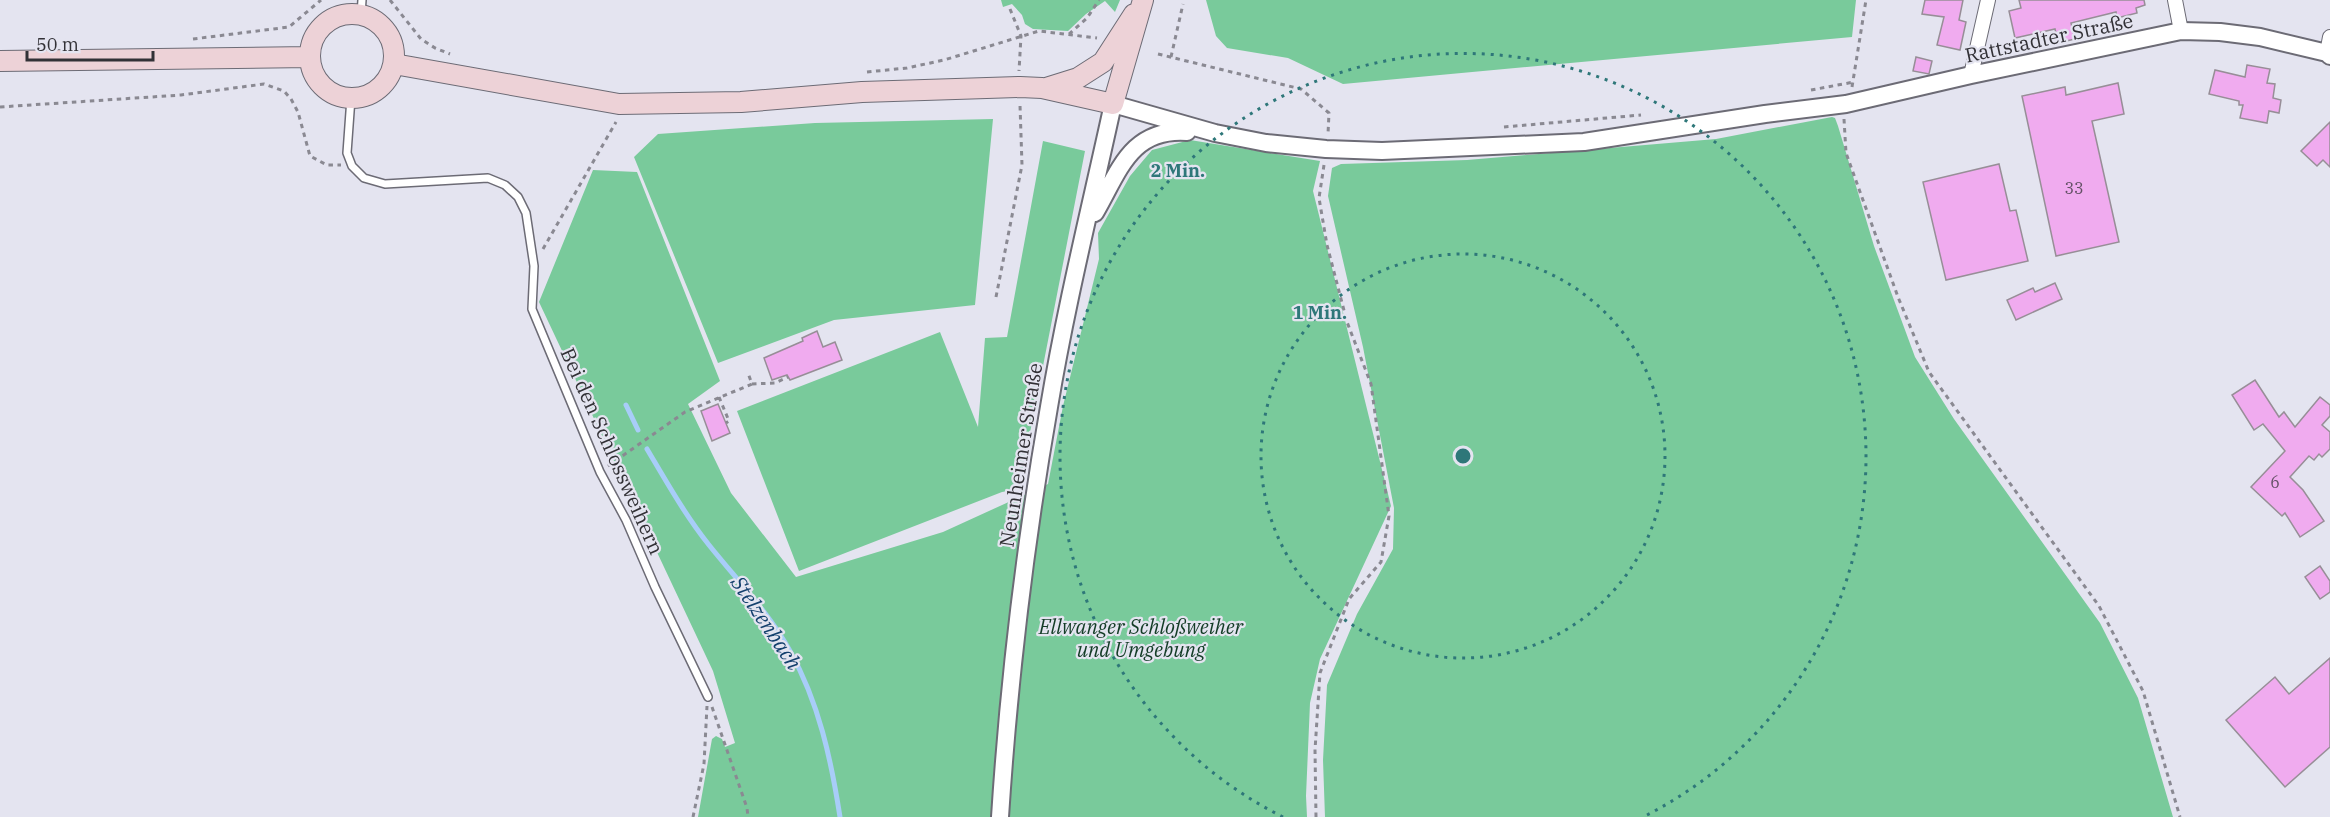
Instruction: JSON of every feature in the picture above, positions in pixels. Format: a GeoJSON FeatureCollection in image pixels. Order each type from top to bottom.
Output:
{"type":"FeatureCollection","features":[{"type":"Feature","properties":{"kind":"main road"},"geometry":{"type":"LineString","coordinates":[[1042,88],[1078,78],[1103,62],[1143,1]]}},
{"type":"Feature","properties":{"kind":"main road"},"geometry":{"type":"LineString","coordinates":[[394,64],[619,104],[741,102],[862,93],[1020,87],[1042,88],[1113,104],[1143,1]]}},
{"type":"Feature","properties":{"kind":"main road"},"geometry":{"type":"LineString","coordinates":[[362,7],[387,32],[392,42],[394,64],[391,73],[379,89],[361,98],[333,94],[319,82],[311,66],[310,57],[314,36],[321,26],[339,15],[362,7]]}},
{"type":"Feature","properties":{"kind":"main road"},"geometry":{"type":"LineString","coordinates":[[0,61],[310,57]]}},
{"type":"Feature","properties":{"kind":"street"},"geometry":{"type":"LineString","coordinates":[[1971,75],[1988,0]]}},
{"type":"Feature","properties":{"kind":"street"},"geometry":{"type":"LineString","coordinates":[[2175,0],[2181,32]]}},
{"type":"Feature","properties":{"kind":"street","name":"Rattstadter Straße"},"geometry":{"type":"LineString","coordinates":[[1215,133],[1266,143],[1326,149],[1382,151],[1584,142],[1846,104],[1971,75],[2181,32],[2220,32],[2329,49]]}},
{"type":"Feature","properties":{"kind":"street"},"geometry":{"type":"LineString","coordinates":[[1113,104],[1215,133]]}},
{"type":"Feature","properties":{"kind":"street","name":"Neunheimer Straße"},"geometry":{"type":"LineString","coordinates":[[1000,817],[1016,620],[1049,405],[1113,104]]}},
{"type":"Feature","properties":{"kind":"street"},"geometry":{"type":"LineString","coordinates":[[1086,228],[1110,188],[1121,163],[1131,150],[1169,130],[1215,133]]}},
{"type":"Feature","properties":{"kind":"lane"},"geometry":{"type":"LineString","coordinates":[[351,98],[347,153],[352,166]]}},
{"type":"Feature","properties":{"kind":"lane","name":"Bei den Schlossweihern"},"geometry":{"type":"LineString","coordinates":[[352,166],[364,178],[385,184],[488,178],[505,185],[518,197],[526,213],[534,266],[532,309],[600,472],[626,520],[655,587],[708,697]]}},
{"type":"Feature","properties":{"kind":"path"},"geometry":{"type":"LineString","coordinates":[[191,39],[289,27],[321,0]]}},
{"type":"Feature","properties":{"kind":"path"},"geometry":{"type":"LineString","coordinates":[[390,0],[411,24]]}},
{"type":"Feature","properties":{"kind":"path"},"geometry":{"type":"LineString","coordinates":[[1069,34],[1087,18],[1099,0]]}},
{"type":"Feature","properties":{"kind":"path"},"geometry":{"type":"LineString","coordinates":[[1809,90],[1854,82],[1866,0]]}},
{"type":"Feature","properties":{"kind":"path"},"geometry":{"type":"LineString","coordinates":[[1171,57],[1183,4]]}},
{"type":"Feature","properties":{"kind":"path"},"geometry":{"type":"LineString","coordinates":[[996,297],[1022,165],[1019,57],[1021,36],[1011,9]]}},
{"type":"Feature","properties":{"kind":"path"},"geometry":{"type":"LineString","coordinates":[[860,73],[907,68],[944,60],[1039,32],[1099,39]]}},
{"type":"Feature","properties":{"kind":"path"},"geometry":{"type":"LineString","coordinates":[[1158,54],[1302,89],[1329,113],[1329,130],[1338,131]]}},
{"type":"Feature","properties":{"kind":"path"},"geometry":{"type":"LineString","coordinates":[[0,108],[181,95],[264,84],[284,91],[291,99],[298,112],[310,156],[327,165],[352,166]]}},
{"type":"Feature","properties":{"kind":"path"},"geometry":{"type":"LineString","coordinates":[[534,266],[617,120],[619,104]]}},
{"type":"Feature","properties":{"kind":"path"},"geometry":{"type":"LineString","coordinates":[[1846,104],[1844,125],[1846,153],[1898,297],[1929,372],[2099,606],[2143,691],[2180,817]]}},
{"type":"Feature","properties":{"kind":"path"},"geometry":{"type":"LineString","coordinates":[[1504,127],[1652,114]]}},
{"type":"Feature","properties":{"kind":"path"},"geometry":{"type":"LineString","coordinates":[[1316,817],[1315,750],[1320,673],[1349,599],[1381,562],[1389,516],[1371,384],[1347,322],[1327,245],[1319,198],[1326,149]]}},
{"type":"Feature","properties":{"kind":"path"},"geometry":{"type":"LineString","coordinates":[[748,373],[752,384]]}},
{"type":"Feature","properties":{"kind":"path"},"geometry":{"type":"LineString","coordinates":[[600,472],[685,412],[752,384],[775,383],[788,377]]}},
{"type":"Feature","properties":{"kind":"path"},"geometry":{"type":"LineString","coordinates":[[719,397],[729,421],[726,423]]}},
{"type":"Feature","properties":{"kind":"path"},"geometry":{"type":"LineString","coordinates":[[693,817],[704,764],[708,697]]}},
{"type":"Feature","properties":{"kind":"path"},"geometry":{"type":"LineString","coordinates":[[708,697],[723,734],[748,817]]}},
{"type":"Feature","properties":{"kind":"green space"},"geometry":{"type":"Polygon","coordinates":[[[1001,0],[1120,0],[1115,12],[1105,1],[1086,14],[1068,31],[1033,29],[1025,24],[1022,15],[1012,4],[1003,7],[1001,0]]]}},
{"type":"Feature","properties":{"kind":"green space"},"geometry":{"type":"Polygon","coordinates":[[[1206,0],[1856,0],[1852,37],[1343,84],[1288,58],[1227,48],[1216,36],[1206,0]]]}},
{"type":"Feature","properties":{"kind":"green space"},"geometry":{"type":"Polygon","coordinates":[[[1835,118],[1838,126],[1874,246],[1915,357],[1954,419],[2100,623],[2138,698],[2173,817],[1325,817],[1323,760],[1327,685],[1357,614],[1393,549],[1394,508],[1363,347],[1328,196],[1332,168],[1341,164],[1467,160],[1716,139],[1835,118]]]}},
{"type":"Feature","properties":{"kind":"green space"},"geometry":{"type":"Polygon","coordinates":[[[993,119],[975,305],[834,320],[718,363],[634,157],[658,134],[815,123],[993,119]]]}},
{"type":"Feature","properties":{"kind":"green space","name":"Ellwanger Schloßweiher und Umgebung"},"geometry":{"type":"Polygon","coordinates":[[[1190,140],[1320,161],[1313,191],[1391,506],[1320,659],[1310,703],[1307,817],[698,817],[712,739],[716,736],[722,739],[725,747],[735,743],[713,671],[539,302],[593,170],[637,172],[720,381],[688,404],[731,493],[796,577],[943,532],[1048,484],[1063,406],[1099,259],[1098,233],[1130,176],[1152,150],[1190,140]]]}},
{"type":"Feature","properties":{"kind":"green space"},"geometry":{"type":"Polygon","coordinates":[[[1043,141],[1085,151],[1019,489],[1002,492],[799,571],[737,411],[940,332],[978,427],[985,338],[1007,337],[1043,141]]]}},
{"type":"Feature","properties":{"kind":"building"},"geometry":{"type":"Polygon","coordinates":[[[1925,0],[1963,0],[1959,20],[1966,22],[1960,50],[1937,45],[1944,17],[1922,14],[1925,0]]]}},
{"type":"Feature","properties":{"kind":"building"},"geometry":{"type":"Polygon","coordinates":[[[2019,0],[2144,0],[2145,5],[2136,8],[2137,13],[2117,18],[2116,12],[2071,23],[2075,39],[2058,43],[2055,29],[2015,38],[2009,11],[2021,8],[2019,0]]]}},
{"type":"Feature","properties":{"kind":"building"},"geometry":{"type":"Polygon","coordinates":[[[1916,57],[1932,61],[1929,74],[1913,71],[1916,57]]]}},
{"type":"Feature","properties":{"kind":"building"},"geometry":{"type":"Polygon","coordinates":[[[2247,65],[2270,69],[2267,83],[2275,84],[2273,98],[2281,100],[2279,113],[2269,111],[2267,123],[2240,118],[2243,105],[2239,105],[2239,101],[2209,94],[2215,70],[2245,77],[2247,65]]]}},
{"type":"Feature","properties":{"kind":"building"},"geometry":{"type":"Polygon","coordinates":[[[2118,83],[2124,114],[2092,121],[2119,242],[2056,256],[2022,96],[2065,87],[2066,95],[2118,83]]]}},
{"type":"Feature","properties":{"kind":"building"},"geometry":{"type":"Polygon","coordinates":[[[2330,122],[2330,167],[2323,160],[2317,166],[2301,151],[2330,122]]]}},
{"type":"Feature","properties":{"kind":"building"},"geometry":{"type":"Polygon","coordinates":[[[1999,164],[2010,211],[2016,210],[2028,261],[1946,280],[1923,182],[1999,164]]]}},
{"type":"Feature","properties":{"kind":"building"},"geometry":{"type":"Polygon","coordinates":[[[2055,283],[2062,299],[2016,320],[2007,300],[2033,288],[2035,292],[2055,283]]]}},
{"type":"Feature","properties":{"kind":"building"},"geometry":{"type":"Polygon","coordinates":[[[817,331],[823,347],[835,342],[842,360],[790,380],[787,375],[772,380],[764,358],[803,341],[802,338],[817,331]]]}},
{"type":"Feature","properties":{"kind":"building"},"geometry":{"type":"Polygon","coordinates":[[[2255,380],[2279,417],[2284,412],[2295,427],[2320,397],[2330,405],[2330,416],[2322,425],[2330,432],[2330,449],[2322,457],[2319,454],[2314,460],[2309,456],[2290,477],[2303,490],[2324,521],[2300,537],[2285,513],[2282,516],[2251,487],[2285,451],[2263,424],[2254,430],[2232,395],[2255,380]]]}},
{"type":"Feature","properties":{"kind":"building"},"geometry":{"type":"Polygon","coordinates":[[[718,404],[730,433],[712,441],[701,411],[718,404]]]}},
{"type":"Feature","properties":{"kind":"building"},"geometry":{"type":"Polygon","coordinates":[[[2320,566],[2330,581],[2330,592],[2320,599],[2305,577],[2320,566]]]}},
{"type":"Feature","properties":{"kind":"building"},"geometry":{"type":"Polygon","coordinates":[[[2330,658],[2330,747],[2285,787],[2226,720],[2275,677],[2289,694],[2330,658]]]}},
{"type":"Feature","properties":{"kind":"waterway","name":"Stelzenbach"},"geometry":{"type":"LineString","coordinates":[[626,405],[638,430]]}},
{"type":"Feature","properties":{"kind":"waterway","name":"Stelzenbach"},"geometry":{"type":"LineString","coordinates":[[647,449],[692,522],[762,610],[790,651],[816,711],[840,817]]}}]}
